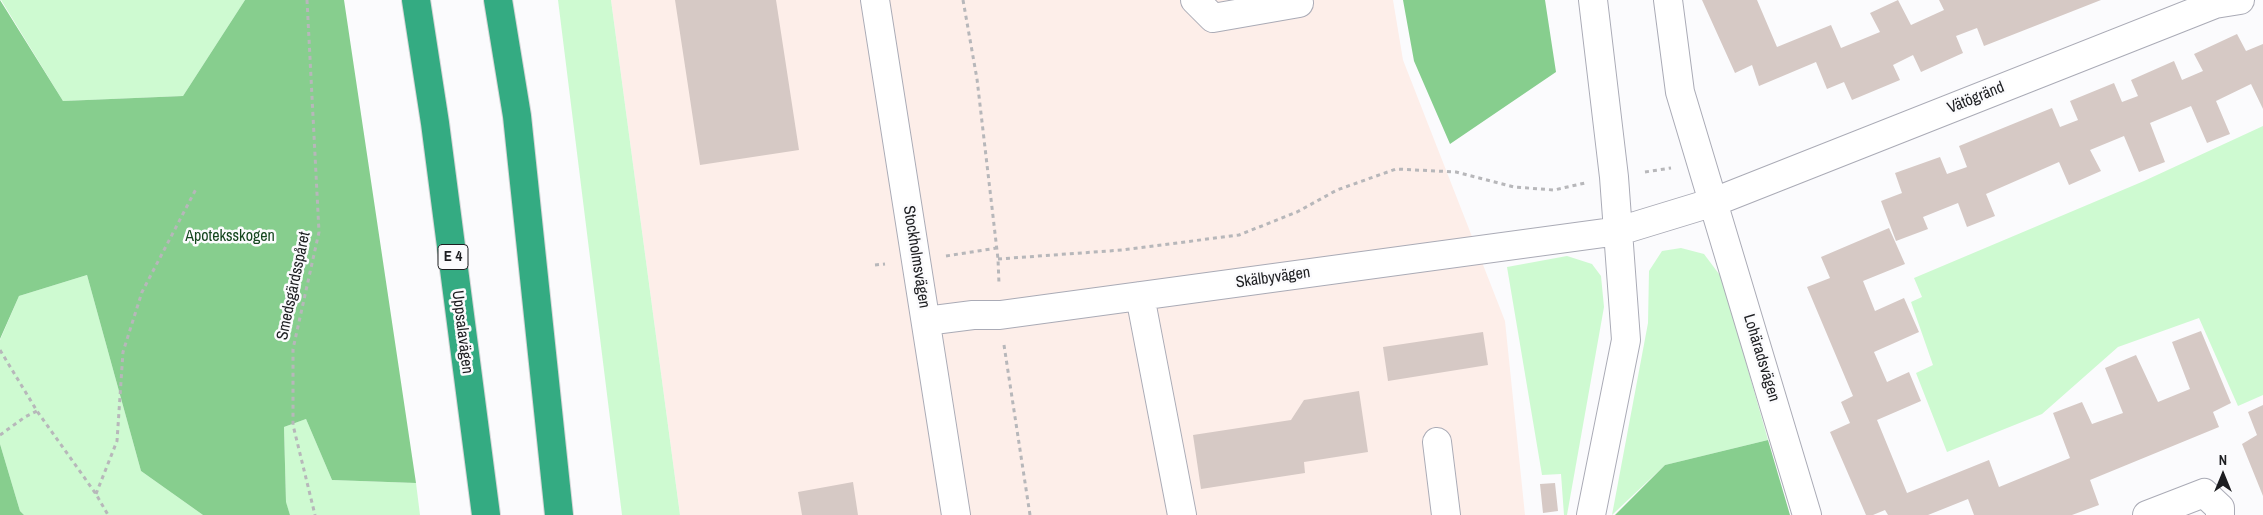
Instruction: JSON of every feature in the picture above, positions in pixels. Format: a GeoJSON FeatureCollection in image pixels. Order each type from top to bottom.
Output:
{"type":"FeatureCollection","features":[{"type":"Feature","properties":{"kind":"highway","name":"Uppsalavägen"},"geometry":{"type":"LineString","coordinates":[[416,0],[435,123],[486,515]]}},
{"type":"Feature","properties":{"kind":"highway"},"geometry":{"type":"LineString","coordinates":[[498,0],[517,116],[559,515]]}},
{"type":"Feature","properties":{"kind":"street","name":"Stockholmsvägen"},"geometry":{"type":"LineString","coordinates":[[875,0],[956,515]]}},
{"type":"Feature","properties":{"kind":"street"},"geometry":{"type":"LineString","coordinates":[[1194,0],[1213,18],[1299,3]]}},
{"type":"Feature","properties":{"kind":"street"},"geometry":{"type":"LineString","coordinates":[[1591,515],[1626,340],[1620,231],[1592,0]]}},
{"type":"Feature","properties":{"kind":"street","name":"Lohäradsvägen"},"geometry":{"type":"LineString","coordinates":[[1668,0],[1680,92],[1700,164],[1714,202],[1807,515]]}},
{"type":"Feature","properties":{"kind":"street","name":"Vätögränd"},"geometry":{"type":"LineString","coordinates":[[1714,202],[2215,4],[2240,0]]}},
{"type":"Feature","properties":{"kind":"street"},"geometry":{"type":"LineString","coordinates":[[1620,231],[1714,202]]}},
{"type":"Feature","properties":{"kind":"street","name":"Skälbyvägen"},"geometry":{"type":"LineString","coordinates":[[926,321],[973,315],[1000,315],[1620,231]]}},
{"type":"Feature","properties":{"kind":"street"},"geometry":{"type":"LineString","coordinates":[[1140,296],[1182,515]]}},
{"type":"Feature","properties":{"kind":"street"},"geometry":{"type":"LineString","coordinates":[[1437,442],[1446,515]]}},
{"type":"Feature","properties":{"kind":"street"},"geometry":{"type":"LineString","coordinates":[[2147,515],[2204,493],[2220,508],[2220,515]]}},
{"type":"Feature","properties":{"kind":"path","name":"Smedsgärdsspåret"},"geometry":{"type":"LineString","coordinates":[[307,0],[319,232],[294,349],[293,425],[315,515]]}},
{"type":"Feature","properties":{"kind":"path"},"geometry":{"type":"LineString","coordinates":[[963,0],[977,78],[998,259],[1000,315],[1030,515]]}},
{"type":"Feature","properties":{"kind":"path"},"geometry":{"type":"LineString","coordinates":[[998,259],[1122,250],[1239,235],[1297,212],[1337,190],[1396,169],[1456,172],[1514,187],[1554,190],[1614,177],[1700,164]]}},
{"type":"Feature","properties":{"kind":"path"},"geometry":{"type":"LineString","coordinates":[[96,494],[117,441],[123,352],[142,292],[196,189]]}},
{"type":"Feature","properties":{"kind":"path"},"geometry":{"type":"LineString","coordinates":[[0,350],[37,411],[96,494],[108,515]]}},
{"type":"Feature","properties":{"kind":"path"},"geometry":{"type":"LineString","coordinates":[[0,436],[25,417],[37,411]]}},
{"type":"Feature","properties":{"kind":"shaded area"},"geometry":{"type":"Polygon","coordinates":[[[611,0],[1393,0],[1403,60],[1505,321],[1525,515],[680,515],[611,0]]]}},
{"type":"Feature","properties":{"kind":"green space","name":"Apoteksskogen"},"geometry":{"type":"Polygon","coordinates":[[[0,0],[63,101],[183,96],[245,0],[344,0],[416,483],[332,480],[306,419],[284,427],[286,502],[290,515],[203,515],[141,471],[87,275],[19,296],[0,339],[0,0]]]}},
{"type":"Feature","properties":{"kind":"green space"},"geometry":{"type":"Polygon","coordinates":[[[1,0],[245,0],[183,96],[63,101],[1,0]]]}},
{"type":"Feature","properties":{"kind":"green space"},"geometry":{"type":"Polygon","coordinates":[[[558,0],[611,0],[680,515],[622,515],[558,0]]]}},
{"type":"Feature","properties":{"kind":"green space"},"geometry":{"type":"Polygon","coordinates":[[[1403,0],[1545,0],[1556,72],[1450,144],[1414,61],[1403,0]]]}},
{"type":"Feature","properties":{"kind":"green space"},"geometry":{"type":"Polygon","coordinates":[[[2263,126],[2263,395],[2238,406],[2199,318],[2118,347],[2042,414],[1947,452],[1916,373],[1933,365],[1911,302],[1922,297],[1914,278],[2144,181],[2263,126]]]}},
{"type":"Feature","properties":{"kind":"green space"},"geometry":{"type":"Polygon","coordinates":[[[1681,248],[1704,254],[1722,278],[1768,440],[1665,465],[1612,515],[1648,323],[1649,271],[1662,251],[1681,248]]]}},
{"type":"Feature","properties":{"kind":"green space"},"geometry":{"type":"Polygon","coordinates":[[[1567,256],[1592,264],[1601,276],[1604,307],[1567,515],[1564,515],[1561,474],[1542,475],[1507,267],[1567,256]]]}},
{"type":"Feature","properties":{"kind":"green space"},"geometry":{"type":"Polygon","coordinates":[[[87,275],[141,471],[203,515],[24,515],[20,511],[0,444],[0,340],[19,296],[87,275]]]}},
{"type":"Feature","properties":{"kind":"green space"},"geometry":{"type":"Polygon","coordinates":[[[306,419],[332,480],[416,483],[420,515],[290,515],[286,503],[284,427],[306,419]]]}},
{"type":"Feature","properties":{"kind":"green space"},"geometry":{"type":"Polygon","coordinates":[[[1768,440],[1790,515],[1615,515],[1665,465],[1768,440]]]}},
{"type":"Feature","properties":{"kind":"green space"},"geometry":{"type":"Polygon","coordinates":[[[0,444],[20,511],[24,515],[0,515],[0,444]]]}},
{"type":"Feature","properties":{"kind":"building"},"geometry":{"type":"Polygon","coordinates":[[[675,0],[776,0],[799,150],[700,165],[675,0]]]}},
{"type":"Feature","properties":{"kind":"building"},"geometry":{"type":"Polygon","coordinates":[[[1702,0],[1757,0],[1777,47],[1831,25],[1841,48],[1880,32],[1870,13],[1898,0],[1911,25],[1944,10],[1939,0],[2101,0],[1984,46],[1977,28],[1956,36],[1963,53],[1921,72],[1913,55],[1893,65],[1900,80],[1852,100],[1844,82],[1827,89],[1816,62],[1759,86],[1752,65],[1735,73],[1702,0]]]}},
{"type":"Feature","properties":{"kind":"building"},"geometry":{"type":"Polygon","coordinates":[[[2237,34],[2246,51],[2263,44],[2263,109],[2251,84],[2216,101],[2230,134],[2207,143],[2191,106],[2150,123],[2165,162],[2139,172],[2124,136],[2090,150],[2101,171],[2069,185],[2059,162],[1986,194],[1995,216],[1967,227],[1958,203],[1923,217],[1928,229],[1896,241],[1881,201],[1902,193],[1895,173],[1940,157],[1947,174],[1967,167],[1959,146],[2052,108],[2060,127],[2078,120],[2070,101],[2114,83],[2122,102],[2138,96],[2131,80],[2174,61],[2182,80],[2203,71],[2194,54],[2237,34]]]}},
{"type":"Feature","properties":{"kind":"building"},"geometry":{"type":"Polygon","coordinates":[[[1889,228],[1905,264],[1863,281],[1875,311],[1904,298],[1919,332],[1874,352],[1887,382],[1909,372],[1921,401],[1877,420],[1907,493],[1989,460],[1999,487],[2070,458],[2053,413],[2082,402],[2092,424],[2123,413],[2105,368],[2136,355],[2158,402],[2190,389],[2172,342],[2201,331],[2231,403],[2213,412],[2219,427],[2090,480],[2099,505],[2072,515],[1974,515],[1968,499],[1928,515],[1888,515],[1885,510],[1873,515],[1866,515],[1830,432],[1850,423],[1841,402],[1853,396],[1807,287],[1830,278],[1821,257],[1889,228]]]}},
{"type":"Feature","properties":{"kind":"building"},"geometry":{"type":"Polygon","coordinates":[[[1483,332],[1488,365],[1388,381],[1383,347],[1483,332]]]}},
{"type":"Feature","properties":{"kind":"building"},"geometry":{"type":"Polygon","coordinates":[[[1359,391],[1368,452],[1304,462],[1305,473],[1201,489],[1193,435],[1291,420],[1304,400],[1359,391]]]}},
{"type":"Feature","properties":{"kind":"building"},"geometry":{"type":"Polygon","coordinates":[[[2263,405],[2263,496],[2242,444],[2257,435],[2248,412],[2263,405]]]}},
{"type":"Feature","properties":{"kind":"building"},"geometry":{"type":"Polygon","coordinates":[[[853,482],[858,515],[802,515],[798,492],[853,482]]]}},
{"type":"Feature","properties":{"kind":"building"},"geometry":{"type":"Polygon","coordinates":[[[1555,483],[1558,511],[1543,513],[1540,484],[1555,483]]]}}]}
